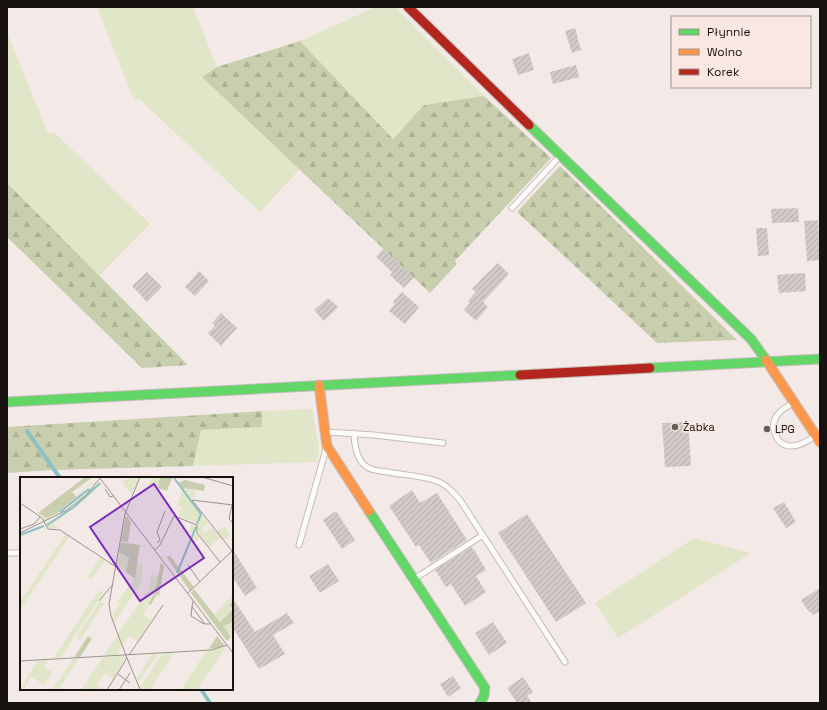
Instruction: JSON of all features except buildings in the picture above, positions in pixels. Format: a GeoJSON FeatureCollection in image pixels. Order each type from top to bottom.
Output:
{"type":"FeatureCollection","features":[{"type":"Feature","properties":{"kind":"street"},"geometry":{"type":"LineString","coordinates":[[408,7],[560,156],[751,339],[768,362],[818,439]]}},
{"type":"Feature","properties":{"kind":"street"},"geometry":{"type":"LineString","coordinates":[[7,402],[820,359]]}},
{"type":"Feature","properties":{"kind":"street"},"geometry":{"type":"LineString","coordinates":[[319,385],[327,446],[485,688],[484,699],[480,703]]}},
{"type":"Feature","properties":{"kind":"lane"},"geometry":{"type":"LineString","coordinates":[[512,208],[560,156]]}},
{"type":"Feature","properties":{"kind":"lane"},"geometry":{"type":"LineString","coordinates":[[794,402],[782,410],[774,420],[775,433],[778,439],[788,446],[794,446],[818,439]]}},
{"type":"Feature","properties":{"kind":"lane"},"geometry":{"type":"LineString","coordinates":[[325,432],[374,435],[443,443]]}},
{"type":"Feature","properties":{"kind":"lane"},"geometry":{"type":"LineString","coordinates":[[354,434],[354,444],[361,460],[366,466],[376,471],[432,479],[441,482],[450,489],[460,500],[565,662]]}},
{"type":"Feature","properties":{"kind":"lane"},"geometry":{"type":"LineString","coordinates":[[299,545],[327,446]]}},
{"type":"Feature","properties":{"kind":"lane"},"geometry":{"type":"LineString","coordinates":[[414,579],[483,535]]}},
{"type":"Feature","properties":{"kind":"lane"},"geometry":{"type":"LineString","coordinates":[[7,553],[20,553]]}},
{"type":"Feature","properties":{"kind":"green space"},"geometry":{"type":"Polygon","coordinates":[[[97,7],[193,7],[217,67],[202,77],[300,169],[260,212],[139,99],[134,100],[97,7]]]}},
{"type":"Feature","properties":{"kind":"green space"},"geometry":{"type":"Polygon","coordinates":[[[376,7],[395,7],[484,96],[424,105],[393,139],[300,41],[376,7]]]}},
{"type":"Feature","properties":{"kind":"green space"},"geometry":{"type":"Polygon","coordinates":[[[7,33],[48,134],[54,132],[150,224],[99,276],[7,183],[7,33]]]}},
{"type":"Feature","properties":{"kind":"green space"},"geometry":{"type":"Polygon","coordinates":[[[300,41],[393,139],[424,105],[484,96],[551,158],[455,261],[457,264],[430,293],[202,77],[217,67],[300,41]]]}},
{"type":"Feature","properties":{"kind":"green space"},"geometry":{"type":"Polygon","coordinates":[[[560,166],[737,340],[657,343],[517,212],[560,166]]]}},
{"type":"Feature","properties":{"kind":"green space"},"geometry":{"type":"Polygon","coordinates":[[[7,183],[188,365],[142,368],[7,237],[7,183]]]}},
{"type":"Feature","properties":{"kind":"green space"},"geometry":{"type":"Polygon","coordinates":[[[312,409],[319,448],[317,462],[193,466],[201,430],[262,427],[262,411],[312,409]]]}},
{"type":"Feature","properties":{"kind":"green space"},"geometry":{"type":"Polygon","coordinates":[[[262,411],[262,427],[201,430],[193,466],[53,470],[7,473],[7,427],[262,411]]]}},
{"type":"Feature","properties":{"kind":"green space"},"geometry":{"type":"Polygon","coordinates":[[[694,538],[751,553],[618,638],[595,603],[694,538]]]}},
{"type":"Feature","properties":{"kind":"waterway"},"geometry":{"type":"LineString","coordinates":[[27,431],[59,477]]}},
{"type":"Feature","properties":{"kind":"waterway"},"geometry":{"type":"LineString","coordinates":[[202,690],[210,703]]}},
{"type":"Feature","properties":{"kind":"traffic: fast"},"geometry":{"type":"LineString","coordinates":[[529,125],[751,339],[766,360]]}},
{"type":"Feature","properties":{"kind":"traffic: fast"},"geometry":{"type":"LineString","coordinates":[[650,368],[820,359]]}},
{"type":"Feature","properties":{"kind":"traffic: fast"},"geometry":{"type":"LineString","coordinates":[[7,402],[520,375]]}},
{"type":"Feature","properties":{"kind":"traffic: fast"},"geometry":{"type":"LineString","coordinates":[[369,511],[485,688],[484,696],[480,703]]}},
{"type":"Feature","properties":{"kind":"traffic: slow"},"geometry":{"type":"LineString","coordinates":[[766,360],[820,442]]}},
{"type":"Feature","properties":{"kind":"traffic: slow"},"geometry":{"type":"LineString","coordinates":[[319,385],[327,446],[369,511]]}},
{"type":"Feature","properties":{"kind":"traffic: jam"},"geometry":{"type":"LineString","coordinates":[[408,7],[529,125]]}},
{"type":"Feature","properties":{"kind":"traffic: jam"},"geometry":{"type":"LineString","coordinates":[[520,375],[650,368]]}},
{"type":"Feature","properties":{"kind":"place","name":"Żabka"},"geometry":{"type":"Point","coordinates":[675,427]}},
{"type":"Feature","properties":{"kind":"place","name":"LPG"},"geometry":{"type":"Point","coordinates":[767,429]}}]}
